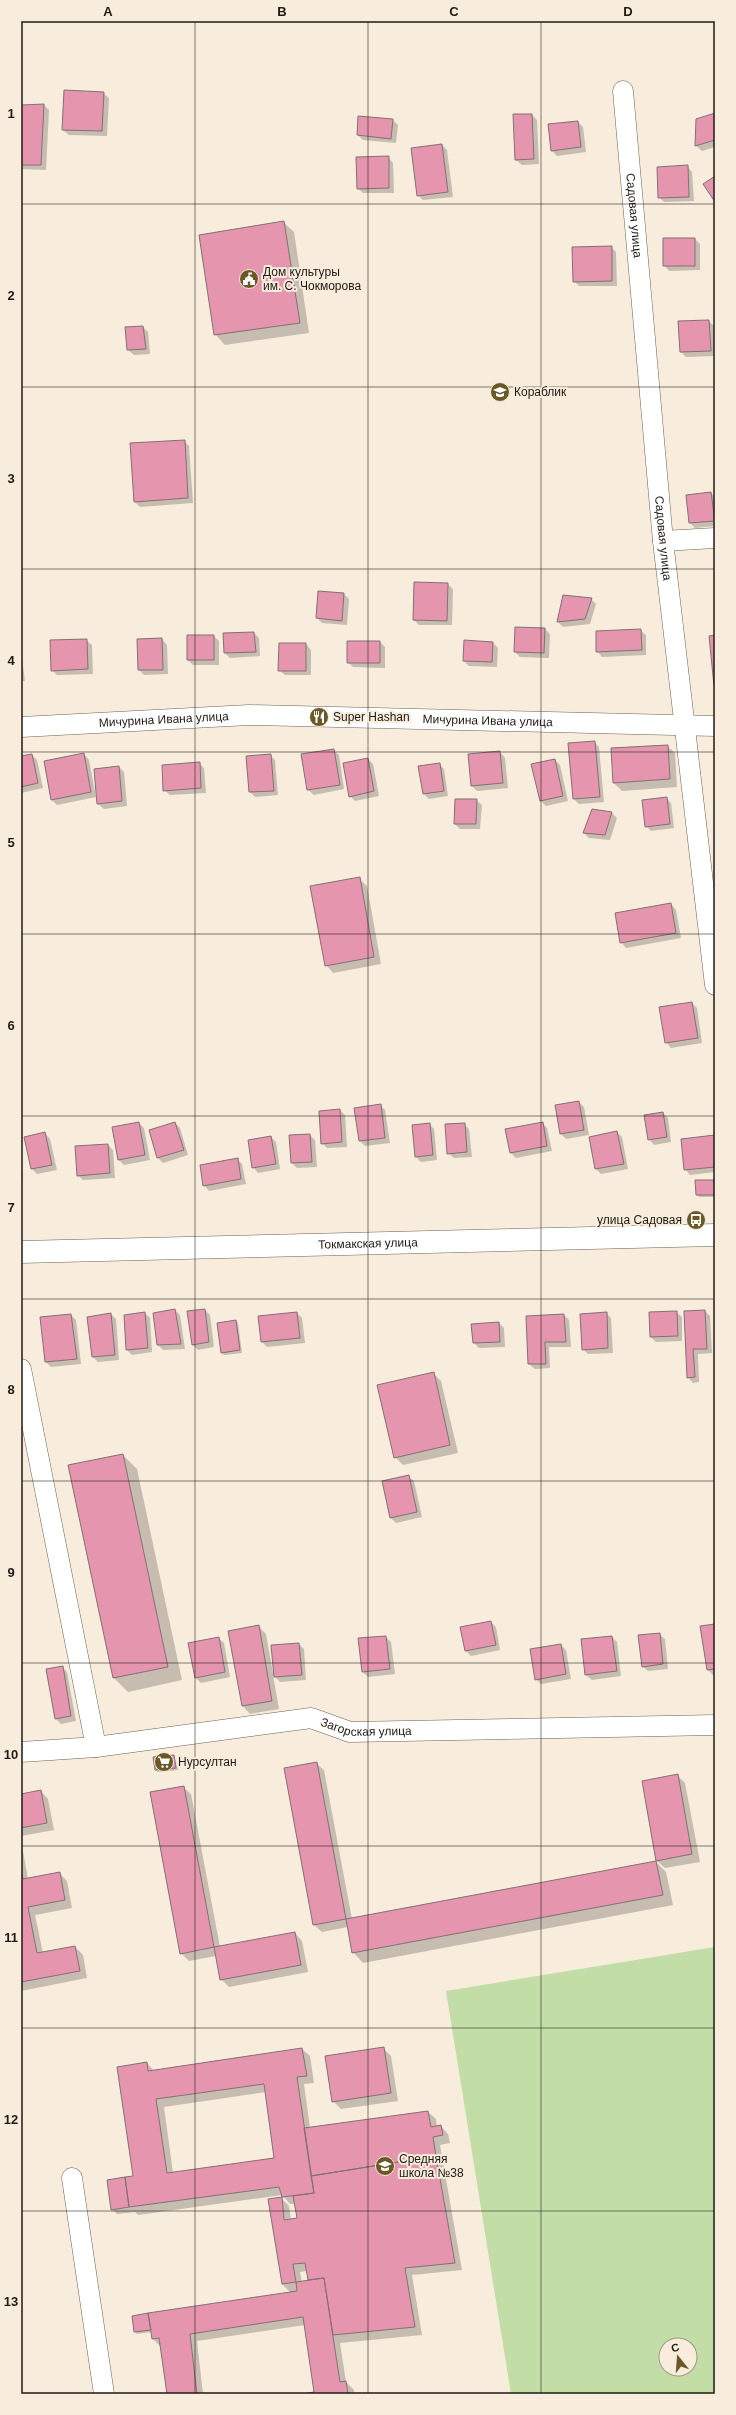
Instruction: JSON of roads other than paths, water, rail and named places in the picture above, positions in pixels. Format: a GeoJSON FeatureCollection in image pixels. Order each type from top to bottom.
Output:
{"type":"FeatureCollection","features":[{"type":"Feature","properties":{"kind":"main road","name":"Токмакская улица"},"geometry":{"type":"LineString","coordinates":[[21,1252],[715,1236]]}},
{"type":"Feature","properties":{"kind":"street","name":"Садовая улица"},"geometry":{"type":"LineString","coordinates":[[623,91],[663,541],[715,985]]}},
{"type":"Feature","properties":{"kind":"street"},"geometry":{"type":"LineString","coordinates":[[663,541],[715,538]]}},
{"type":"Feature","properties":{"kind":"street","name":"Мичурина Ивана улица"},"geometry":{"type":"LineString","coordinates":[[21,727],[249,715],[685,724],[715,726]]}},
{"type":"Feature","properties":{"kind":"street"},"geometry":{"type":"LineString","coordinates":[[21,1369],[96,1747]]}},
{"type":"Feature","properties":{"kind":"street","name":"Загорская улица"},"geometry":{"type":"LineString","coordinates":[[21,1752],[96,1747],[311,1718],[350,1732],[715,1725]]}},
{"type":"Feature","properties":{"kind":"street"},"geometry":{"type":"LineString","coordinates":[[72,2178],[104,2394]]}},
{"type":"Feature","properties":{"kind":"place","name":"Дом культуры им. С. Чокморова"},"geometry":{"type":"Point","coordinates":[249,279]}},
{"type":"Feature","properties":{"kind":"place","name":"Кораблик"},"geometry":{"type":"Point","coordinates":[500,392]}},
{"type":"Feature","properties":{"kind":"place","name":"Super Hashan"},"geometry":{"type":"Point","coordinates":[319,717]}},
{"type":"Feature","properties":{"kind":"place","name":"улица Садовая"},"geometry":{"type":"Point","coordinates":[696,1220]}},
{"type":"Feature","properties":{"kind":"place","name":"Нурсултан"},"geometry":{"type":"Point","coordinates":[164,1762]}},
{"type":"Feature","properties":{"kind":"place","name":"Средняя школа №38"},"geometry":{"type":"Point","coordinates":[385,2166]}}]}
